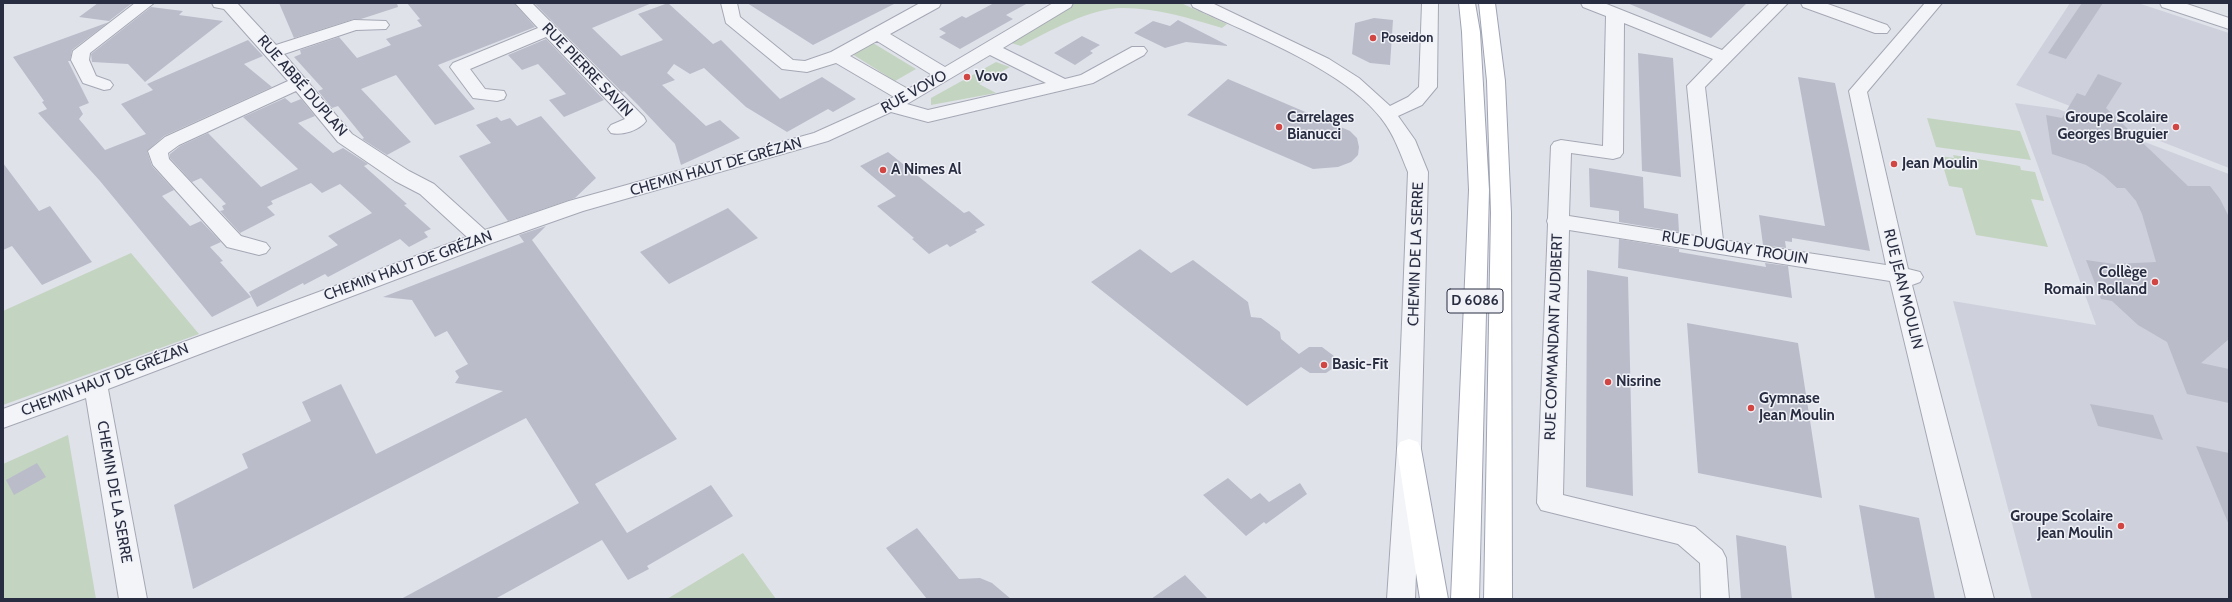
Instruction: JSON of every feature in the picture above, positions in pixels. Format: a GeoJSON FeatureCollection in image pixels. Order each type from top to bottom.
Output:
{"type":"FeatureCollection","features":[{"type":"Feature","properties":{"kind":"main road","name":"D 6086"},"geometry":{"type":"LineString","coordinates":[[1466,599],[1478,190],[1471,32],[1467,3]]}},
{"type":"Feature","properties":{"kind":"main road","name":"D 6086"},"geometry":{"type":"LineString","coordinates":[[1487,3],[1496,81],[1501,213],[1498,599]]}},
{"type":"Feature","properties":{"kind":"main road"},"geometry":{"type":"LineString","coordinates":[[1409,449],[1434,599]]}},
{"type":"Feature","properties":{"kind":"street"},"geometry":{"type":"LineString","coordinates":[[104,85],[89,79],[80,60],[82,51],[146,3]]}},
{"type":"Feature","properties":{"kind":"street","name":"RUE ABBÉ DUPLAN"},"geometry":{"type":"LineString","coordinates":[[227,3],[273,52],[345,138],[402,176],[427,189],[482,239]]}},
{"type":"Feature","properties":{"kind":"street","name":"RUE PIERRE SAVIN"},"geometry":{"type":"LineString","coordinates":[[524,3],[637,121],[618,130]]}},
{"type":"Feature","properties":{"kind":"street"},"geometry":{"type":"LineString","coordinates":[[729,3],[732,18],[788,65],[807,67],[837,56],[933,3]]}},
{"type":"Feature","properties":{"kind":"street","name":"RUE VOVO"},"geometry":{"type":"LineString","coordinates":[[822,137],[908,97],[991,49],[1065,3]]}},
{"type":"Feature","properties":{"kind":"street","name":"CHEMIN DE LA SERRE"},"geometry":{"type":"LineString","coordinates":[[1199,3],[1323,63],[1353,82],[1387,113],[1405,140],[1418,172],[1409,449],[1401,599]]}},
{"type":"Feature","properties":{"kind":"street"},"geometry":{"type":"LineString","coordinates":[[1387,113],[1412,105],[1421,97],[1428,86],[1430,3]]}},
{"type":"Feature","properties":{"kind":"street"},"geometry":{"type":"LineString","coordinates":[[1589,3],[1725,58]]}},
{"type":"Feature","properties":{"kind":"street"},"geometry":{"type":"LineString","coordinates":[[1713,244],[1696,86],[1780,3]]}},
{"type":"Feature","properties":{"kind":"street"},"geometry":{"type":"LineString","coordinates":[[1809,3],[1881,29]]}},
{"type":"Feature","properties":{"kind":"street","name":"RUE JEAN MOULIN"},"geometry":{"type":"LineString","coordinates":[[1934,3],[1858,90],[1906,276],[1980,599]]}},
{"type":"Feature","properties":{"kind":"street"},"geometry":{"type":"LineString","coordinates":[[2168,3],[2229,24]]}},
{"type":"Feature","properties":{"kind":"street","name":"RUE COMMANDANT AUDIBERT"},"geometry":{"type":"LineString","coordinates":[[1615,14],[1613,153],[1560,146],[1550,503],[1686,535],[1713,558],[1714,599]]}},
{"type":"Feature","properties":{"kind":"street"},"geometry":{"type":"LineString","coordinates":[[273,52],[354,25],[380,25]]}},
{"type":"Feature","properties":{"kind":"street"},"geometry":{"type":"LineString","coordinates":[[497,95],[480,94],[459,67],[549,30]]}},
{"type":"Feature","properties":{"kind":"street"},"geometry":{"type":"LineString","coordinates":[[884,30],[946,75]]}},
{"type":"Feature","properties":{"kind":"street"},"geometry":{"type":"LineString","coordinates":[[991,49],[1063,84]]}},
{"type":"Feature","properties":{"kind":"street"},"geometry":{"type":"LineString","coordinates":[[891,106],[928,116],[1087,79],[1138,51]]}},
{"type":"Feature","properties":{"kind":"street"},"geometry":{"type":"LineString","coordinates":[[837,56],[908,97]]}},
{"type":"Feature","properties":{"kind":"street"},"geometry":{"type":"LineString","coordinates":[[259,248],[234,242],[160,161],[158,151],[172,141],[299,83]]}},
{"type":"Feature","properties":{"kind":"street","name":"CHEMIN HAUT DE GRÉZAN"},"geometry":{"type":"LineString","coordinates":[[3,419],[482,239],[576,206],[822,137]]}},
{"type":"Feature","properties":{"kind":"street","name":"RUE DUGUAY TROUIN"},"geometry":{"type":"LineString","coordinates":[[1557,221],[1713,244],[1906,276]]}},
{"type":"Feature","properties":{"kind":"street","name":"CHEMIN DE LA SERRE"},"geometry":{"type":"LineString","coordinates":[[95,384],[133,599]]}},
{"type":"Feature","properties":{"kind":"shaded area","name":"Groupe Scolaire Georges Bruguier"},"geometry":{"type":"Polygon","coordinates":[[[2070,3],[2138,3],[2229,33],[2229,168],[2016,85],[2070,3]]]}},
{"type":"Feature","properties":{"kind":"shaded area","name":"Collège Romain Rolland"},"geometry":{"type":"Polygon","coordinates":[[[2015,103],[2058,109],[2229,174],[2229,599],[2032,599],[1953,301],[2096,325],[2015,103]]]}},
{"type":"Feature","properties":{"kind":"green space"},"geometry":{"type":"Polygon","coordinates":[[[1073,3],[1181,3],[1227,24],[1222,28],[1185,17],[1161,12],[1136,8],[1111,9],[1070,21],[1021,46],[1011,43],[1073,3]]]}},
{"type":"Feature","properties":{"kind":"green space"},"geometry":{"type":"Polygon","coordinates":[[[873,43],[916,69],[895,81],[852,54],[873,43]]]}},
{"type":"Feature","properties":{"kind":"green space"},"geometry":{"type":"Polygon","coordinates":[[[996,62],[1010,67],[979,84],[996,93],[931,105],[931,98],[996,62]]]}},
{"type":"Feature","properties":{"kind":"green space"},"geometry":{"type":"Polygon","coordinates":[[[1927,118],[2020,131],[2031,160],[1936,147],[1927,118]]]}},
{"type":"Feature","properties":{"kind":"green space"},"geometry":{"type":"Polygon","coordinates":[[[1953,155],[2020,166],[2021,170],[2035,172],[2044,201],[2031,199],[2048,247],[1976,235],[1962,188],[1949,186],[1940,156],[1954,158],[1953,155]]]}},
{"type":"Feature","properties":{"kind":"green space"},"geometry":{"type":"Polygon","coordinates":[[[131,253],[199,334],[3,405],[3,311],[131,253]]]}},
{"type":"Feature","properties":{"kind":"green space"},"geometry":{"type":"Polygon","coordinates":[[[68,435],[96,599],[3,599],[3,464],[68,435]]]}},
{"type":"Feature","properties":{"kind":"green space"},"geometry":{"type":"Polygon","coordinates":[[[743,553],[776,599],[667,599],[743,553]]]}},
{"type":"Feature","properties":{"kind":"building"},"geometry":{"type":"Polygon","coordinates":[[[98,3],[131,4],[109,21],[79,17],[98,3]]]}},
{"type":"Feature","properties":{"kind":"building"},"geometry":{"type":"Polygon","coordinates":[[[279,3],[397,3],[398,7],[294,38],[279,3]]]}},
{"type":"Feature","properties":{"kind":"building"},"geometry":{"type":"Polygon","coordinates":[[[407,3],[514,3],[535,27],[438,65],[475,109],[435,125],[396,75],[361,89],[411,142],[387,155],[362,139],[364,138],[338,106],[332,108],[318,91],[323,89],[294,57],[301,54],[300,50],[339,37],[357,58],[391,45],[386,39],[422,26],[417,20],[420,19],[407,3]]]}},
{"type":"Feature","properties":{"kind":"building"},"geometry":{"type":"Polygon","coordinates":[[[534,3],[652,3],[592,28],[621,56],[663,40],[638,14],[668,3],[713,44],[721,40],[780,99],[822,77],[856,99],[833,112],[828,109],[787,132],[746,107],[704,68],[690,74],[674,64],[667,73],[675,80],[662,85],[706,126],[720,120],[740,138],[681,165],[675,144],[624,91],[622,92],[534,3]]]}},
{"type":"Feature","properties":{"kind":"building"},"geometry":{"type":"Polygon","coordinates":[[[747,3],[896,3],[813,45],[747,3]]]}},
{"type":"Feature","properties":{"kind":"building"},"geometry":{"type":"Polygon","coordinates":[[[994,3],[1028,3],[1006,15],[1013,19],[960,49],[939,37],[946,33],[939,29],[962,16],[966,18],[994,3]]]}},
{"type":"Feature","properties":{"kind":"building"},"geometry":{"type":"Polygon","coordinates":[[[1627,3],[1747,3],[1711,38],[1627,3]]]}},
{"type":"Feature","properties":{"kind":"building"},"geometry":{"type":"Polygon","coordinates":[[[2082,3],[2103,3],[2066,59],[2048,53],[2082,3]]]}},
{"type":"Feature","properties":{"kind":"building"},"geometry":{"type":"Polygon","coordinates":[[[151,7],[183,11],[179,15],[223,21],[145,82],[128,64],[92,62],[91,54],[151,7]]]}},
{"type":"Feature","properties":{"kind":"building","name":"Poseidon"},"geometry":{"type":"Polygon","coordinates":[[[1374,18],[1393,20],[1390,65],[1370,63],[1352,54],[1355,23],[1374,18]]]}},
{"type":"Feature","properties":{"kind":"building"},"geometry":{"type":"Polygon","coordinates":[[[1178,20],[1227,46],[1186,42],[1165,48],[1134,33],[1153,21],[1170,26],[1178,20]]]}},
{"type":"Feature","properties":{"kind":"building"},"geometry":{"type":"Polygon","coordinates":[[[109,22],[72,50],[70,61],[68,61],[89,103],[79,107],[83,114],[79,119],[105,150],[146,134],[121,104],[153,90],[147,84],[248,40],[263,56],[244,64],[272,87],[164,136],[147,151],[152,166],[174,190],[162,196],[190,226],[201,221],[221,242],[210,247],[223,261],[220,262],[251,297],[212,317],[100,181],[38,113],[47,109],[42,102],[44,101],[13,57],[109,22]]]}},
{"type":"Feature","properties":{"kind":"building"},"geometry":{"type":"Polygon","coordinates":[[[1082,36],[1100,45],[1090,51],[1093,53],[1075,65],[1054,53],[1082,36]]]}},
{"type":"Feature","properties":{"kind":"building"},"geometry":{"type":"Polygon","coordinates":[[[546,39],[604,100],[564,117],[549,100],[566,94],[538,64],[522,70],[508,55],[546,39]]]}},
{"type":"Feature","properties":{"kind":"building"},"geometry":{"type":"Polygon","coordinates":[[[1638,53],[1673,58],[1681,177],[1642,171],[1638,53]]]}},
{"type":"Feature","properties":{"kind":"building"},"geometry":{"type":"Polygon","coordinates":[[[2098,74],[2122,83],[2106,108],[2188,186],[2210,186],[2220,199],[2229,217],[2229,339],[2201,363],[2229,369],[2229,403],[2187,394],[2167,342],[2138,325],[2112,301],[2101,299],[2086,260],[2114,264],[2156,262],[2142,214],[2136,201],[2125,188],[2117,188],[2104,176],[2086,165],[2052,154],[2046,115],[2062,118],[2077,93],[2085,96],[2098,74]]]}},
{"type":"Feature","properties":{"kind":"building"},"geometry":{"type":"Polygon","coordinates":[[[1798,77],[1835,83],[1870,251],[1792,238],[1792,242],[1785,241],[1786,248],[1763,245],[1759,215],[1825,226],[1798,77]]]}},
{"type":"Feature","properties":{"kind":"building","name":"Carrelages Bianucci"},"geometry":{"type":"Polygon","coordinates":[[[1228,79],[1350,131],[1357,138],[1359,147],[1358,155],[1351,162],[1338,167],[1313,169],[1187,115],[1228,79]]]}},
{"type":"Feature","properties":{"kind":"building"},"geometry":{"type":"Polygon","coordinates":[[[285,98],[291,103],[301,99],[315,116],[298,123],[333,153],[343,148],[368,164],[364,166],[407,204],[404,205],[431,229],[424,232],[428,237],[409,247],[400,239],[328,277],[325,274],[304,285],[303,283],[257,307],[249,292],[338,245],[328,236],[372,213],[340,184],[322,193],[311,183],[271,201],[273,204],[267,207],[275,215],[240,233],[220,211],[224,210],[222,206],[226,204],[201,178],[192,182],[170,158],[170,154],[180,146],[208,133],[261,187],[298,169],[243,117],[285,98]]]}},
{"type":"Feature","properties":{"kind":"building"},"geometry":{"type":"Polygon","coordinates":[[[541,116],[596,178],[575,198],[508,221],[459,156],[491,143],[476,125],[497,117],[501,121],[510,118],[517,126],[541,116]]]}},
{"type":"Feature","properties":{"kind":"building"},"geometry":{"type":"Polygon","coordinates":[[[888,152],[964,213],[969,211],[985,225],[975,230],[977,232],[950,247],[947,244],[929,254],[912,239],[914,238],[877,206],[896,196],[860,166],[888,152]]]}},
{"type":"Feature","properties":{"kind":"building"},"geometry":{"type":"Polygon","coordinates":[[[3,163],[39,211],[50,206],[92,262],[42,285],[12,246],[3,250],[3,163]]]}},
{"type":"Feature","properties":{"kind":"building"},"geometry":{"type":"Polygon","coordinates":[[[1589,168],[1643,177],[1644,208],[1678,214],[1679,232],[1619,222],[1619,211],[1590,207],[1589,168]]]}},
{"type":"Feature","properties":{"kind":"building"},"geometry":{"type":"Polygon","coordinates":[[[728,208],[758,238],[669,284],[640,252],[728,208]]]}},
{"type":"Feature","properties":{"kind":"building"},"geometry":{"type":"Polygon","coordinates":[[[546,226],[532,240],[677,439],[595,484],[627,533],[711,485],[733,516],[647,566],[649,569],[628,580],[602,540],[495,599],[401,599],[579,503],[526,418],[193,589],[174,505],[248,468],[242,454],[311,421],[302,402],[341,384],[376,454],[503,391],[455,383],[459,377],[455,371],[468,364],[447,331],[435,337],[412,300],[383,297],[524,242],[519,235],[546,226]]]}},
{"type":"Feature","properties":{"kind":"building"},"geometry":{"type":"Polygon","coordinates":[[[1619,239],[1679,249],[1679,252],[1766,267],[1765,263],[1788,266],[1792,298],[1618,268],[1619,239]]]}},
{"type":"Feature","properties":{"kind":"building"},"geometry":{"type":"Polygon","coordinates":[[[1140,249],[1171,273],[1193,260],[1248,302],[1251,317],[1261,318],[1280,332],[1281,339],[1299,354],[1309,347],[1322,347],[1334,356],[1335,367],[1326,373],[1310,373],[1301,367],[1247,406],[1091,282],[1140,249]]]}},
{"type":"Feature","properties":{"kind":"building","name":"Nisrine"},"geometry":{"type":"Polygon","coordinates":[[[1587,270],[1628,277],[1633,496],[1586,487],[1587,270]]]}},
{"type":"Feature","properties":{"kind":"building","name":"Gymnase Jean Moulin"},"geometry":{"type":"Polygon","coordinates":[[[1687,323],[1798,343],[1822,498],[1698,473],[1687,323]]]}},
{"type":"Feature","properties":{"kind":"building"},"geometry":{"type":"Polygon","coordinates":[[[2090,404],[2153,415],[2163,440],[2098,426],[2090,404]]]}},
{"type":"Feature","properties":{"kind":"building"},"geometry":{"type":"Polygon","coordinates":[[[2196,446],[2229,453],[2229,525],[2196,446]]]}},
{"type":"Feature","properties":{"kind":"building"},"geometry":{"type":"Polygon","coordinates":[[[37,463],[46,477],[14,495],[6,480],[37,463]]]}},
{"type":"Feature","properties":{"kind":"building"},"geometry":{"type":"Polygon","coordinates":[[[1228,478],[1251,499],[1260,493],[1269,502],[1300,483],[1307,494],[1266,524],[1264,522],[1246,536],[1203,495],[1228,478]]]}},
{"type":"Feature","properties":{"kind":"building"},"geometry":{"type":"Polygon","coordinates":[[[1859,505],[1919,518],[1935,599],[1875,599],[1859,505]]]}},
{"type":"Feature","properties":{"kind":"building"},"geometry":{"type":"Polygon","coordinates":[[[917,528],[959,579],[980,578],[992,583],[1011,599],[927,599],[886,548],[917,528]]]}},
{"type":"Feature","properties":{"kind":"building"},"geometry":{"type":"Polygon","coordinates":[[[1736,535],[1786,546],[1792,599],[1741,599],[1736,535]]]}},
{"type":"Feature","properties":{"kind":"building"},"geometry":{"type":"Polygon","coordinates":[[[1185,575],[1208,599],[1151,599],[1185,575]]]}},
{"type":"Feature","properties":{"kind":"place","name":"Poseidon"},"geometry":{"type":"Point","coordinates":[1373,38]}},
{"type":"Feature","properties":{"kind":"place","name":"Vovo"},"geometry":{"type":"Point","coordinates":[967,77]}},
{"type":"Feature","properties":{"kind":"place","name":"Carrelages Bianucci"},"geometry":{"type":"Point","coordinates":[1279,127]}},
{"type":"Feature","properties":{"kind":"place","name":"Groupe Scolaire Georges Bruguier"},"geometry":{"type":"Point","coordinates":[2176,127]}},
{"type":"Feature","properties":{"kind":"place","name":"Jean Moulin"},"geometry":{"type":"Point","coordinates":[1894,164]}},
{"type":"Feature","properties":{"kind":"place","name":"A Nimes Al"},"geometry":{"type":"Point","coordinates":[883,170]}},
{"type":"Feature","properties":{"kind":"place","name":"Collège Romain Rolland"},"geometry":{"type":"Point","coordinates":[2155,282]}},
{"type":"Feature","properties":{"kind":"place","name":"Basic-Fit"},"geometry":{"type":"Point","coordinates":[1324,365]}},
{"type":"Feature","properties":{"kind":"place","name":"Nisrine"},"geometry":{"type":"Point","coordinates":[1608,382]}},
{"type":"Feature","properties":{"kind":"place","name":"Gymnase Jean Moulin"},"geometry":{"type":"Point","coordinates":[1751,408]}},
{"type":"Feature","properties":{"kind":"place","name":"Groupe Scolaire Jean Moulin"},"geometry":{"type":"Point","coordinates":[2121,526]}}]}
